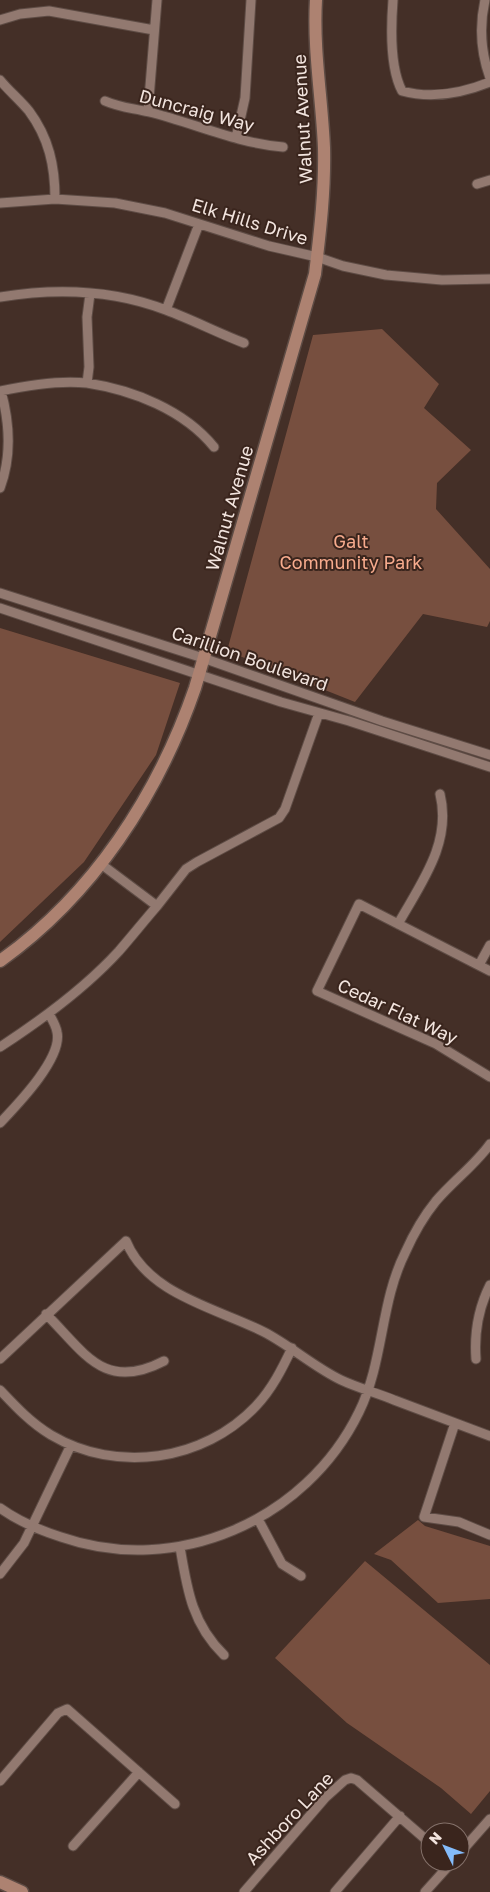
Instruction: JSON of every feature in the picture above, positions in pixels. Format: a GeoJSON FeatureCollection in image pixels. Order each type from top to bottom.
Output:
{"type":"FeatureCollection","features":[{"type":"Feature","properties":{"kind":"street"},"geometry":{"type":"LineString","coordinates":[[148,111],[157,0]]}},
{"type":"Feature","properties":{"kind":"street"},"geometry":{"type":"LineString","coordinates":[[236,138],[245,98],[252,0]]}},
{"type":"Feature","properties":{"kind":"street","name":"Walnut Avenue"},"geometry":{"type":"LineString","coordinates":[[0,961],[35,933],[63,907],[101,864],[139,809],[158,776],[178,733],[199,675],[315,274],[321,226],[324,164],[316,53],[316,0]]}},
{"type":"Feature","properties":{"kind":"street"},"geometry":{"type":"LineString","coordinates":[[393,0],[393,50],[398,83],[402,91],[426,95],[468,90],[490,80],[482,49],[481,26],[485,0]]}},
{"type":"Feature","properties":{"kind":"street"},"geometry":{"type":"LineString","coordinates":[[0,20],[20,14],[50,11],[154,30]]}},
{"type":"Feature","properties":{"kind":"street"},"geometry":{"type":"LineString","coordinates":[[0,80],[9,92],[28,110],[44,135],[53,163],[55,199]]}},
{"type":"Feature","properties":{"kind":"street","name":"Duncraig Way"},"geometry":{"type":"LineString","coordinates":[[104,101],[119,107],[148,111],[236,138],[283,147]]}},
{"type":"Feature","properties":{"kind":"street"},"geometry":{"type":"LineString","coordinates":[[477,184],[490,180]]}},
{"type":"Feature","properties":{"kind":"street","name":"Elk Hills Drive"},"geometry":{"type":"LineString","coordinates":[[0,203],[31,199],[55,199],[93,200],[137,206],[343,266],[412,279],[467,281],[490,279]]}},
{"type":"Feature","properties":{"kind":"street"},"geometry":{"type":"LineString","coordinates":[[166,310],[199,224]]}},
{"type":"Feature","properties":{"kind":"street"},"geometry":{"type":"LineString","coordinates":[[0,297],[29,292],[58,291],[140,302],[166,310],[244,343]]}},
{"type":"Feature","properties":{"kind":"street"},"geometry":{"type":"LineString","coordinates":[[87,383],[89,367],[87,317],[90,294]]}},
{"type":"Feature","properties":{"kind":"street"},"geometry":{"type":"LineString","coordinates":[[0,488],[6,468],[9,446],[6,409],[1,391],[47,383],[87,383],[144,399],[164,408],[182,418],[199,431],[214,447]]}},
{"type":"Feature","properties":{"kind":"street","name":"Carillion Boulevard"},"geometry":{"type":"LineString","coordinates":[[0,593],[203,658],[382,721],[490,755]]}},
{"type":"Feature","properties":{"kind":"street","name":"Carillion Boulevard"},"geometry":{"type":"LineString","coordinates":[[0,608],[199,675],[490,767]]}},
{"type":"Feature","properties":{"kind":"street"},"geometry":{"type":"LineString","coordinates":[[0,1047],[49,1014],[118,952],[186,869],[279,818],[286,809],[319,713]]}},
{"type":"Feature","properties":{"kind":"street"},"geometry":{"type":"LineString","coordinates":[[440,794],[443,818],[439,848],[398,924],[490,971]]}},
{"type":"Feature","properties":{"kind":"street"},"geometry":{"type":"LineString","coordinates":[[101,864],[156,906]]}},
{"type":"Feature","properties":{"kind":"street","name":"Cedar Flat Way"},"geometry":{"type":"LineString","coordinates":[[398,924],[358,904],[316,991],[436,1044],[490,1077]]}},
{"type":"Feature","properties":{"kind":"street"},"geometry":{"type":"LineString","coordinates":[[479,965],[490,945]]}},
{"type":"Feature","properties":{"kind":"street"},"geometry":{"type":"LineString","coordinates":[[0,1123],[34,1086],[55,1051],[58,1032],[49,1014]]}},
{"type":"Feature","properties":{"kind":"street"},"geometry":{"type":"LineString","coordinates":[[0,1508],[32,1526],[72,1541],[115,1549],[143,1550],[180,1547],[220,1536],[258,1519],[294,1495],[325,1465],[350,1430],[368,1390],[380,1350],[391,1289],[404,1254],[415,1234],[435,1203],[477,1161],[490,1144]]}},
{"type":"Feature","properties":{"kind":"street"},"geometry":{"type":"LineString","coordinates":[[0,1359],[126,1241],[131,1254],[146,1270],[176,1293],[248,1324],[292,1348],[331,1375],[490,1436]]}},
{"type":"Feature","properties":{"kind":"street"},"geometry":{"type":"LineString","coordinates":[[476,1359],[477,1321],[480,1308],[490,1285]]}},
{"type":"Feature","properties":{"kind":"street"},"geometry":{"type":"LineString","coordinates":[[46,1314],[89,1358],[107,1370],[135,1373],[164,1361]]}},
{"type":"Feature","properties":{"kind":"street"},"geometry":{"type":"LineString","coordinates":[[0,1390],[26,1417],[47,1433],[70,1445],[103,1455],[135,1458],[170,1454],[205,1442],[233,1426],[256,1405],[276,1380],[292,1348]]}},
{"type":"Feature","properties":{"kind":"street"},"geometry":{"type":"LineString","coordinates":[[455,1423],[424,1517],[459,1522],[490,1535]]}},
{"type":"Feature","properties":{"kind":"street"},"geometry":{"type":"LineString","coordinates":[[0,1574],[16,1556],[70,1445]]}},
{"type":"Feature","properties":{"kind":"street"},"geometry":{"type":"LineString","coordinates":[[258,1519],[282,1564],[301,1576]]}},
{"type":"Feature","properties":{"kind":"street"},"geometry":{"type":"LineString","coordinates":[[180,1547],[189,1597],[195,1614],[208,1636],[224,1656]]}},
{"type":"Feature","properties":{"kind":"street"},"geometry":{"type":"LineString","coordinates":[[0,1781],[58,1713],[67,1709],[175,1804]]}},
{"type":"Feature","properties":{"kind":"street"},"geometry":{"type":"LineString","coordinates":[[73,1846],[139,1772]]}},
{"type":"Feature","properties":{"kind":"street","name":"Ashboro Lane"},"geometry":{"type":"LineString","coordinates":[[244,1892],[326,1798],[345,1780],[351,1778],[357,1780],[420,1834]]}},
{"type":"Feature","properties":{"kind":"street"},"geometry":{"type":"LineString","coordinates":[[335,1892],[400,1816]]}},
{"type":"Feature","properties":{"kind":"street"},"geometry":{"type":"LineString","coordinates":[[470,1842],[490,1819]]}},
{"type":"Feature","properties":{"kind":"street"},"geometry":{"type":"LineString","coordinates":[[425,1892],[443,1872]]}},
{"type":"Feature","properties":{"kind":"street"},"geometry":{"type":"LineString","coordinates":[[0,1882],[22,1892]]}},
{"type":"Feature","properties":{"kind":"green space","name":"Galt Community Park"},"geometry":{"type":"Polygon","coordinates":[[[382,329],[439,384],[424,408],[471,450],[437,483],[436,509],[490,569],[490,621],[487,627],[423,614],[355,702],[227,651],[313,335],[382,329]]]}},
{"type":"Feature","properties":{"kind":"green space"},"geometry":{"type":"Polygon","coordinates":[[[0,628],[180,683],[156,755],[84,862],[0,942],[0,628]]]}},
{"type":"Feature","properties":{"kind":"green space"},"geometry":{"type":"Polygon","coordinates":[[[418,1520],[425,1526],[490,1546],[490,1599],[438,1603],[391,1560],[374,1554],[418,1520]]]}},
{"type":"Feature","properties":{"kind":"green space"},"geometry":{"type":"Polygon","coordinates":[[[365,1561],[490,1665],[490,1791],[471,1814],[441,1788],[347,1723],[275,1658],[365,1561]]]}}]}
